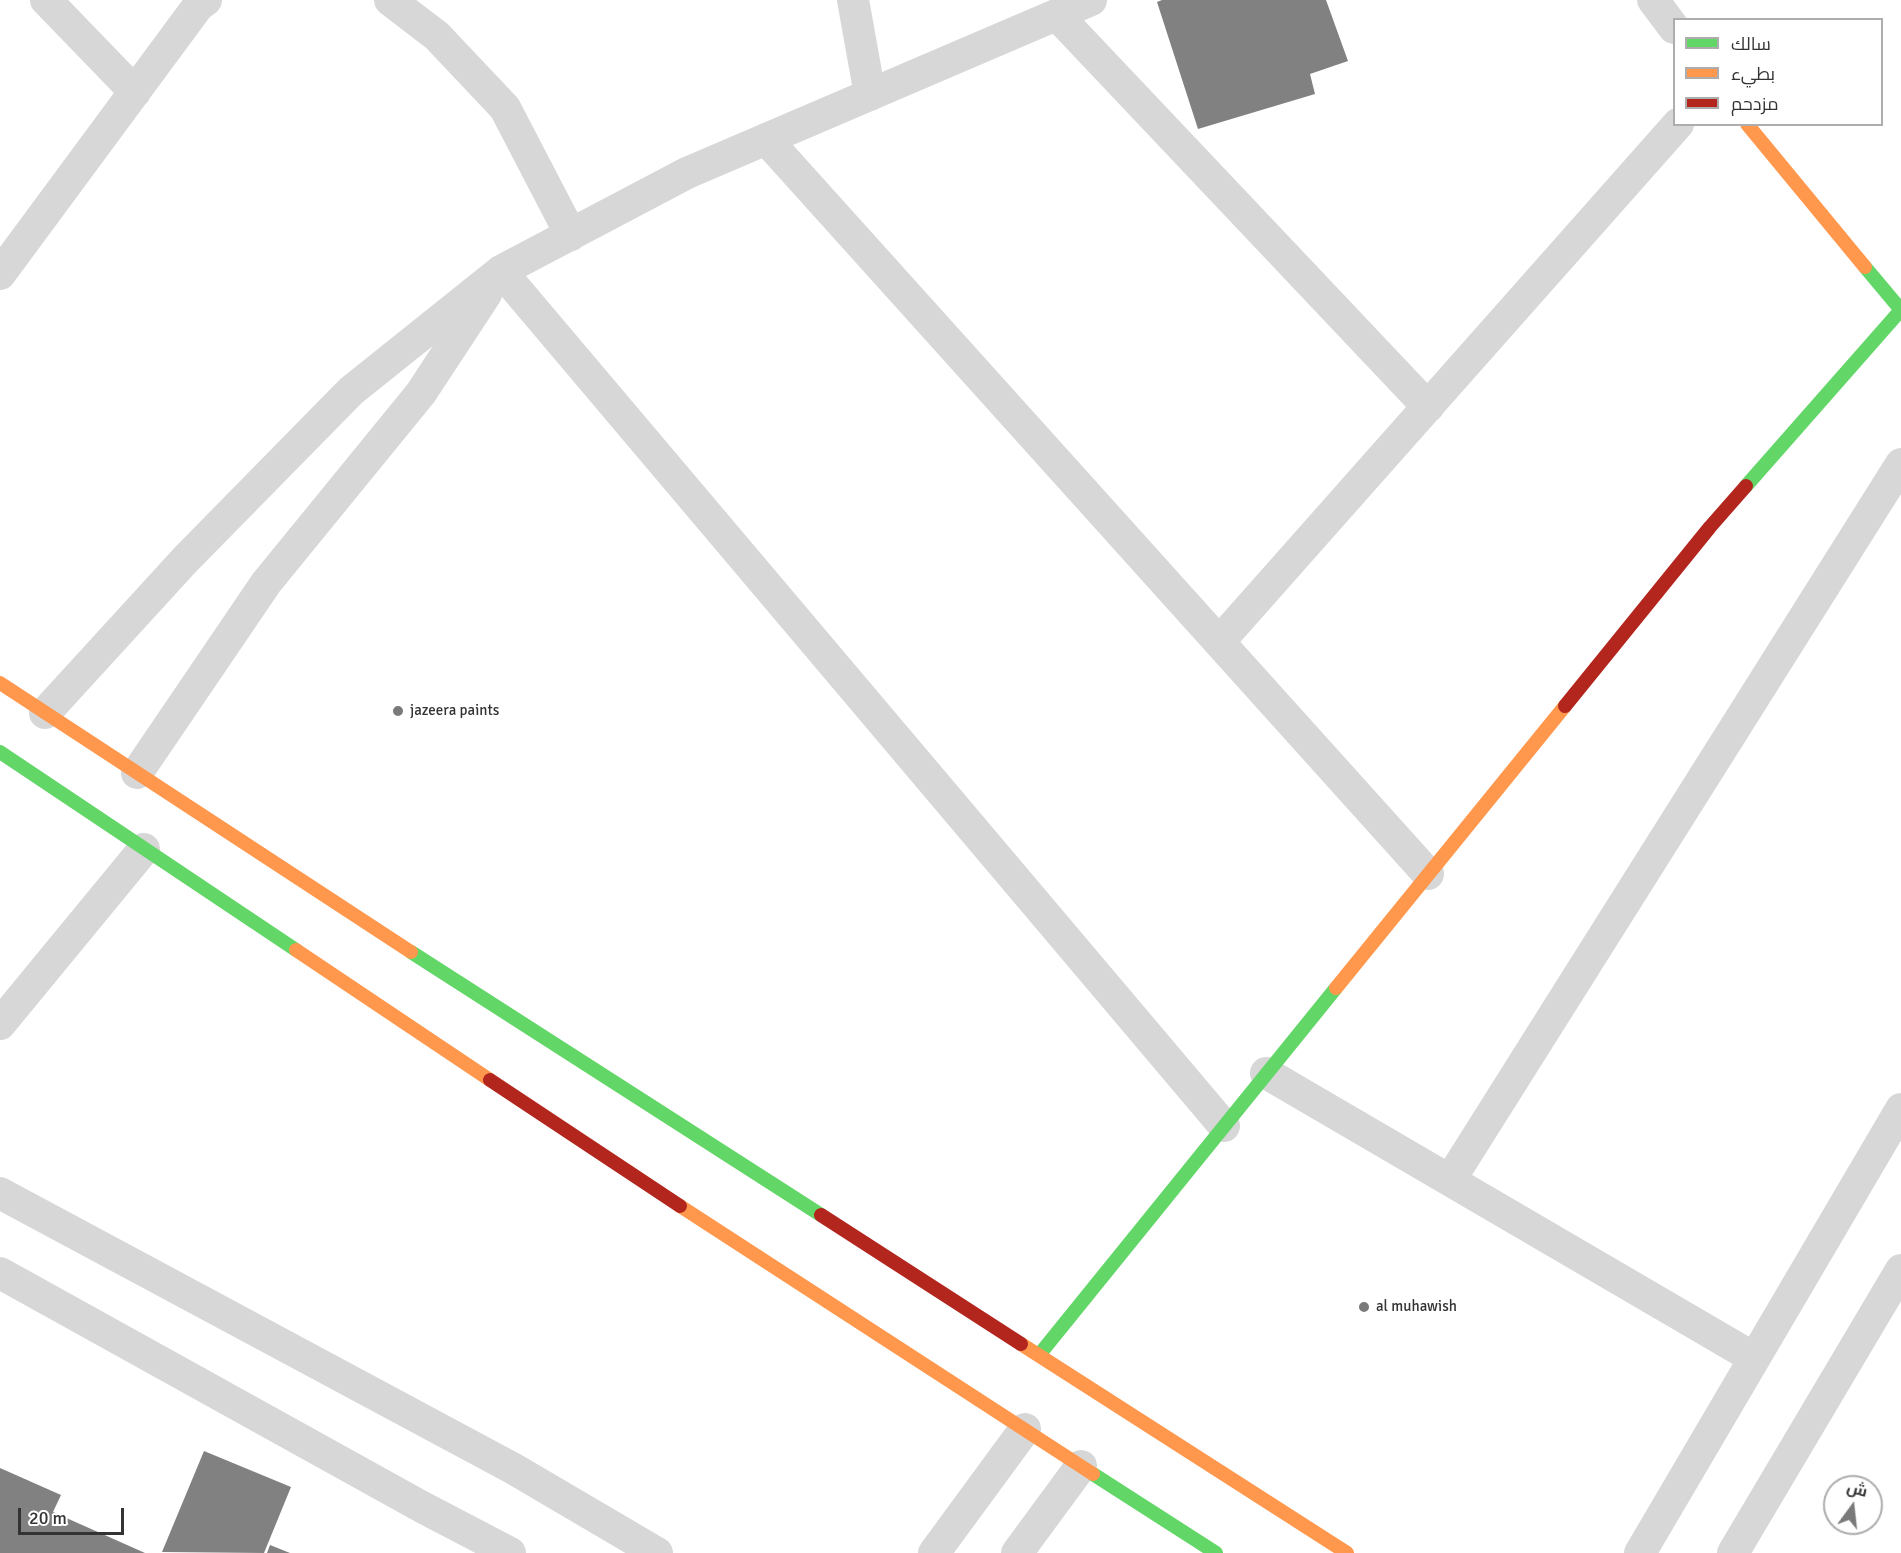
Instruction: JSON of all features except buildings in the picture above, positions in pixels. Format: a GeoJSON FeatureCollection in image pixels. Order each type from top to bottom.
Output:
{"type":"FeatureCollection","features":[{"type":"Feature","properties":{"kind":"main road"},"geometry":{"type":"LineString","coordinates":[[1039,1355],[1710,527],[1901,310],[1750,126]]}},
{"type":"Feature","properties":{"kind":"main road"},"geometry":{"type":"LineString","coordinates":[[0,683],[450,977],[1347,1553]]}},
{"type":"Feature","properties":{"kind":"main road"},"geometry":{"type":"LineString","coordinates":[[0,752],[649,1186],[1216,1553]]}},
{"type":"Feature","properties":{"kind":"street"},"geometry":{"type":"LineString","coordinates":[[46,0],[135,92]]}},
{"type":"Feature","properties":{"kind":"street"},"geometry":{"type":"LineString","coordinates":[[390,0],[437,36],[505,108],[571,235]]}},
{"type":"Feature","properties":{"kind":"street"},"geometry":{"type":"LineString","coordinates":[[853,0],[870,95]]}},
{"type":"Feature","properties":{"kind":"street"},"geometry":{"type":"LineString","coordinates":[[45,712],[185,560],[351,391],[501,271],[687,173],[1091,0]]}},
{"type":"Feature","properties":{"kind":"street"},"geometry":{"type":"LineString","coordinates":[[1653,0],[1673,27]]}},
{"type":"Feature","properties":{"kind":"street"},"geometry":{"type":"LineString","coordinates":[[0,274],[200,2]]}},
{"type":"Feature","properties":{"kind":"street"},"geometry":{"type":"LineString","coordinates":[[1057,15],[1428,406]]}},
{"type":"Feature","properties":{"kind":"street"},"geometry":{"type":"LineString","coordinates":[[1219,642],[1676,126]]}},
{"type":"Feature","properties":{"kind":"street"},"geometry":{"type":"LineString","coordinates":[[766,139],[1428,874]]}},
{"type":"Feature","properties":{"kind":"street"},"geometry":{"type":"LineString","coordinates":[[137,773],[266,584],[421,393],[501,271]]}},
{"type":"Feature","properties":{"kind":"street"},"geometry":{"type":"LineString","coordinates":[[501,271],[1224,1126]]}},
{"type":"Feature","properties":{"kind":"street"},"geometry":{"type":"LineString","coordinates":[[1450,1180],[1901,464]]}},
{"type":"Feature","properties":{"kind":"street"},"geometry":{"type":"LineString","coordinates":[[0,1024],[144,849]]}},
{"type":"Feature","properties":{"kind":"street"},"geometry":{"type":"LineString","coordinates":[[1266,1073],[1754,1358]]}},
{"type":"Feature","properties":{"kind":"street"},"geometry":{"type":"LineString","coordinates":[[1640,1553],[1901,1109]]}},
{"type":"Feature","properties":{"kind":"street"},"geometry":{"type":"LineString","coordinates":[[0,1193],[514,1469],[657,1553]]}},
{"type":"Feature","properties":{"kind":"street"},"geometry":{"type":"LineString","coordinates":[[1732,1553],[1901,1270]]}},
{"type":"Feature","properties":{"kind":"street"},"geometry":{"type":"LineString","coordinates":[[0,1273],[422,1507],[510,1553]]}},
{"type":"Feature","properties":{"kind":"street"},"geometry":{"type":"LineString","coordinates":[[934,1553],[1025,1429]]}},
{"type":"Feature","properties":{"kind":"street"},"geometry":{"type":"LineString","coordinates":[[1017,1553],[1081,1466]]}},
{"type":"Feature","properties":{"kind":"traffic: fast"},"geometry":{"type":"LineString","coordinates":[[1746,486],[1901,310],[1865,267]]}},
{"type":"Feature","properties":{"kind":"traffic: fast"},"geometry":{"type":"LineString","coordinates":[[0,752],[296,950]]}},
{"type":"Feature","properties":{"kind":"traffic: fast"},"geometry":{"type":"LineString","coordinates":[[411,952],[821,1215]]}},
{"type":"Feature","properties":{"kind":"traffic: fast"},"geometry":{"type":"LineString","coordinates":[[1039,1355],[1336,988]]}},
{"type":"Feature","properties":{"kind":"traffic: fast"},"geometry":{"type":"LineString","coordinates":[[1093,1474],[1216,1553]]}},
{"type":"Feature","properties":{"kind":"traffic: slow"},"geometry":{"type":"LineString","coordinates":[[1749,126],[1865,267]]}},
{"type":"Feature","properties":{"kind":"traffic: slow"},"geometry":{"type":"LineString","coordinates":[[0,683],[411,952]]}},
{"type":"Feature","properties":{"kind":"traffic: slow"},"geometry":{"type":"LineString","coordinates":[[1336,988],[1565,706]]}},
{"type":"Feature","properties":{"kind":"traffic: slow"},"geometry":{"type":"LineString","coordinates":[[296,950],[490,1080]]}},
{"type":"Feature","properties":{"kind":"traffic: slow"},"geometry":{"type":"LineString","coordinates":[[680,1206],[1093,1474]]}},
{"type":"Feature","properties":{"kind":"traffic: slow"},"geometry":{"type":"LineString","coordinates":[[1021,1344],[1347,1553]]}},
{"type":"Feature","properties":{"kind":"traffic: jam"},"geometry":{"type":"LineString","coordinates":[[1565,706],[1746,486]]}},
{"type":"Feature","properties":{"kind":"traffic: jam"},"geometry":{"type":"LineString","coordinates":[[490,1080],[680,1206]]}},
{"type":"Feature","properties":{"kind":"traffic: jam"},"geometry":{"type":"LineString","coordinates":[[821,1215],[1021,1344]]}},
{"type":"Feature","properties":{"kind":"place","name":"jazeera paints"},"geometry":{"type":"Point","coordinates":[398,711]}},
{"type":"Feature","properties":{"kind":"place","name":"al muhawish"},"geometry":{"type":"Point","coordinates":[1364,1307]}}]}
